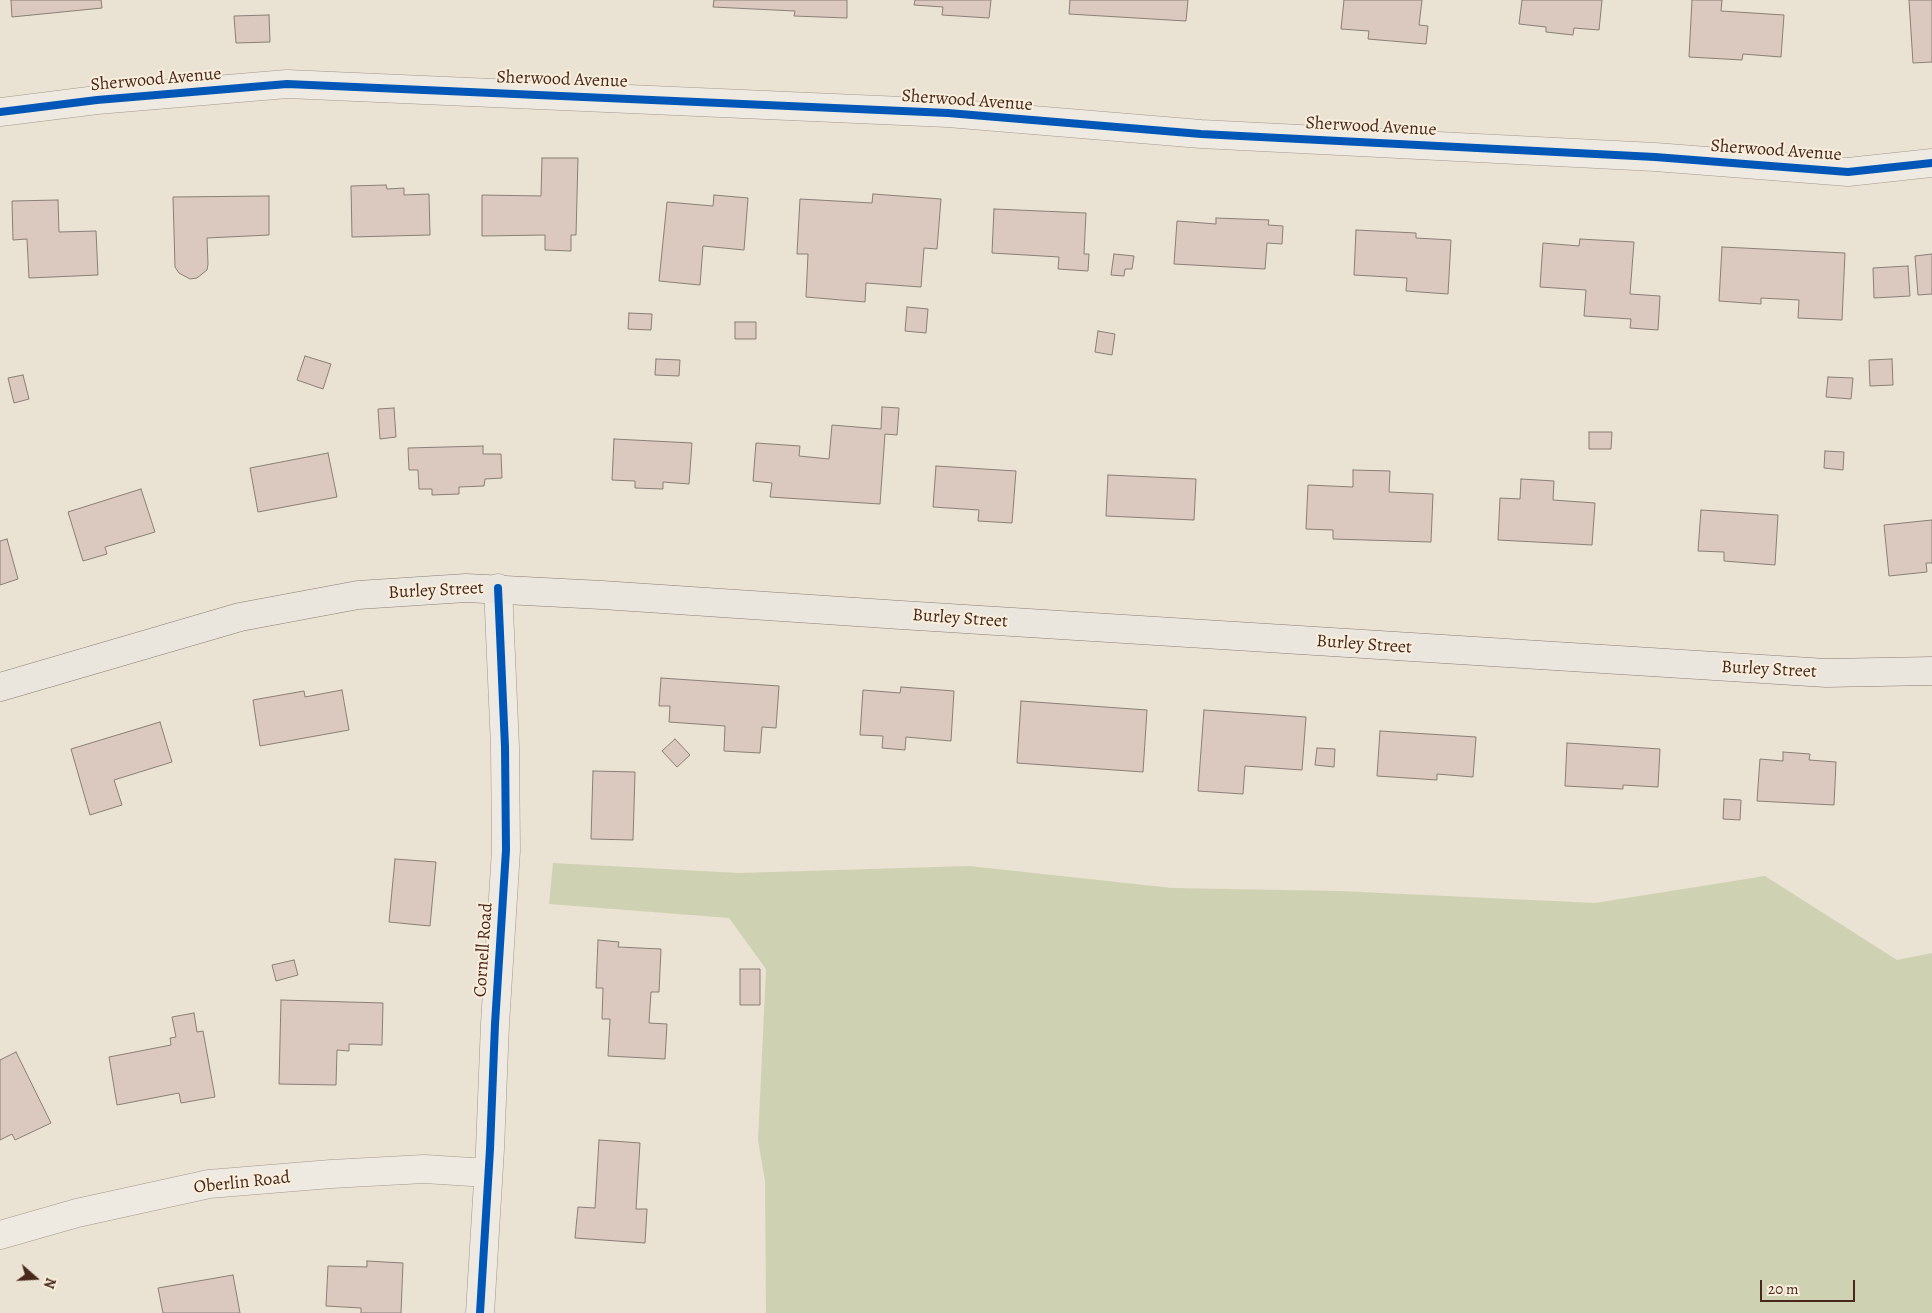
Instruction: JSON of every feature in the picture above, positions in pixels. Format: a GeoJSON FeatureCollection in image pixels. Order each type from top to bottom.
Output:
{"type":"FeatureCollection","features":[{"type":"Feature","properties":{"kind":"main road","name":"Burley Street"},"geometry":{"type":"LineString","coordinates":[[0,687],[240,617],[358,596],[466,588],[498,588],[1806,672],[1932,671]]}},
{"type":"Feature","properties":{"kind":"street","name":"Sherwood Avenue"},"geometry":{"type":"LineString","coordinates":[[0,112],[98,100],[286,84],[948,113],[1201,134],[1645,157],[1848,172],[1932,163]]}},
{"type":"Feature","properties":{"kind":"street","name":"Cornell Road"},"geometry":{"type":"LineString","coordinates":[[480,1313],[494,1024],[506,850],[505,747],[498,588]]}},
{"type":"Feature","properties":{"kind":"street","name":"Oberlin Road"},"geometry":{"type":"LineString","coordinates":[[0,1235],[77,1213],[209,1184],[424,1169],[488,1173]]}},
{"type":"Feature","properties":{"kind":"green space"},"geometry":{"type":"Polygon","coordinates":[[[553,863],[739,873],[969,866],[1172,888],[1340,891],[1595,903],[1765,876],[1897,960],[1932,953],[1932,1313],[766,1313],[765,1181],[758,1140],[766,969],[729,918],[549,904],[553,863]]]}},
{"type":"Feature","properties":{"kind":"building"},"geometry":{"type":"Polygon","coordinates":[[[11,0],[101,0],[102,8],[12,17],[11,0]]]}},
{"type":"Feature","properties":{"kind":"building"},"geometry":{"type":"Polygon","coordinates":[[[714,0],[847,0],[847,18],[794,16],[795,11],[713,7],[714,0]]]}},
{"type":"Feature","properties":{"kind":"building"},"geometry":{"type":"Polygon","coordinates":[[[915,0],[991,0],[989,18],[942,15],[943,7],[914,5],[915,0]]]}},
{"type":"Feature","properties":{"kind":"building"},"geometry":{"type":"Polygon","coordinates":[[[1070,0],[1188,0],[1186,21],[1069,14],[1070,0]]]}},
{"type":"Feature","properties":{"kind":"building"},"geometry":{"type":"Polygon","coordinates":[[[1344,0],[1422,0],[1419,25],[1428,26],[1426,44],[1368,39],[1369,31],[1341,29],[1344,0]]]}},
{"type":"Feature","properties":{"kind":"building"},"geometry":{"type":"Polygon","coordinates":[[[1522,0],[1602,0],[1599,30],[1574,28],[1573,35],[1546,32],[1546,27],[1519,24],[1522,0]]]}},
{"type":"Feature","properties":{"kind":"building"},"geometry":{"type":"Polygon","coordinates":[[[1692,0],[1722,0],[1721,11],[1784,15],[1781,57],[1743,54],[1742,60],[1689,57],[1692,0]]]}},
{"type":"Feature","properties":{"kind":"building"},"geometry":{"type":"Polygon","coordinates":[[[1909,0],[1932,0],[1932,62],[1913,63],[1909,0]]]}},
{"type":"Feature","properties":{"kind":"building"},"geometry":{"type":"Polygon","coordinates":[[[269,15],[270,42],[236,43],[234,16],[269,15]]]}},
{"type":"Feature","properties":{"kind":"building"},"geometry":{"type":"Polygon","coordinates":[[[542,158],[578,158],[576,235],[571,235],[571,251],[545,250],[545,235],[482,236],[482,195],[541,196],[542,158]]]}},
{"type":"Feature","properties":{"kind":"building"},"geometry":{"type":"Polygon","coordinates":[[[386,185],[387,189],[404,188],[404,195],[429,194],[430,235],[352,237],[351,186],[386,185]]]}},
{"type":"Feature","properties":{"kind":"building"},"geometry":{"type":"Polygon","coordinates":[[[873,194],[941,199],[937,249],[924,248],[921,287],[866,283],[865,302],[806,297],[808,254],[797,254],[800,199],[872,203],[873,194]]]}},
{"type":"Feature","properties":{"kind":"building"},"geometry":{"type":"Polygon","coordinates":[[[714,195],[748,198],[744,250],[703,246],[700,285],[659,281],[667,202],[713,206],[714,195]]]}},
{"type":"Feature","properties":{"kind":"building"},"geometry":{"type":"Polygon","coordinates":[[[269,196],[269,235],[207,238],[207,270],[197,278],[190,279],[179,273],[175,267],[173,197],[269,196]]]}},
{"type":"Feature","properties":{"kind":"building"},"geometry":{"type":"Polygon","coordinates":[[[58,200],[59,232],[96,231],[98,275],[29,278],[27,239],[13,240],[12,201],[58,200]]]}},
{"type":"Feature","properties":{"kind":"building"},"geometry":{"type":"Polygon","coordinates":[[[994,209],[1086,213],[1084,254],[1089,254],[1088,271],[1058,269],[1059,257],[992,253],[994,209]]]}},
{"type":"Feature","properties":{"kind":"building"},"geometry":{"type":"Polygon","coordinates":[[[1216,218],[1269,220],[1268,225],[1283,226],[1282,244],[1267,243],[1265,269],[1174,264],[1177,221],[1216,224],[1216,218]]]}},
{"type":"Feature","properties":{"kind":"building"},"geometry":{"type":"Polygon","coordinates":[[[1356,230],[1416,233],[1416,238],[1451,240],[1448,294],[1406,291],[1407,278],[1354,275],[1356,230]]]}},
{"type":"Feature","properties":{"kind":"building"},"geometry":{"type":"Polygon","coordinates":[[[1580,239],[1634,242],[1630,294],[1660,296],[1658,330],[1630,328],[1631,319],[1584,316],[1586,290],[1540,287],[1543,243],[1579,246],[1580,239]]]}},
{"type":"Feature","properties":{"kind":"building"},"geometry":{"type":"Polygon","coordinates":[[[1722,247],[1845,253],[1842,320],[1798,318],[1799,300],[1761,298],[1761,304],[1719,301],[1722,247]]]}},
{"type":"Feature","properties":{"kind":"building"},"geometry":{"type":"Polygon","coordinates":[[[1114,254],[1134,256],[1132,269],[1125,269],[1124,276],[1111,275],[1114,254]]]}},
{"type":"Feature","properties":{"kind":"building"},"geometry":{"type":"Polygon","coordinates":[[[1932,254],[1932,294],[1918,295],[1915,256],[1932,254]]]}},
{"type":"Feature","properties":{"kind":"building"},"geometry":{"type":"Polygon","coordinates":[[[1908,266],[1910,296],[1874,298],[1873,268],[1908,266]]]}},
{"type":"Feature","properties":{"kind":"building"},"geometry":{"type":"Polygon","coordinates":[[[907,307],[928,309],[926,333],[905,331],[907,307]]]}},
{"type":"Feature","properties":{"kind":"building"},"geometry":{"type":"Polygon","coordinates":[[[629,313],[652,314],[651,330],[628,329],[629,313]]]}},
{"type":"Feature","properties":{"kind":"building"},"geometry":{"type":"Polygon","coordinates":[[[735,322],[756,322],[756,339],[735,339],[735,322]]]}},
{"type":"Feature","properties":{"kind":"building"},"geometry":{"type":"Polygon","coordinates":[[[1098,331],[1115,334],[1112,355],[1095,352],[1098,331]]]}},
{"type":"Feature","properties":{"kind":"building"},"geometry":{"type":"Polygon","coordinates":[[[305,356],[331,364],[323,389],[297,380],[305,356]]]}},
{"type":"Feature","properties":{"kind":"building"},"geometry":{"type":"Polygon","coordinates":[[[656,359],[680,360],[679,376],[655,375],[656,359]]]}},
{"type":"Feature","properties":{"kind":"building"},"geometry":{"type":"Polygon","coordinates":[[[1892,359],[1893,385],[1870,386],[1869,360],[1892,359]]]}},
{"type":"Feature","properties":{"kind":"building"},"geometry":{"type":"Polygon","coordinates":[[[23,375],[29,399],[14,403],[8,378],[23,375]]]}},
{"type":"Feature","properties":{"kind":"building"},"geometry":{"type":"Polygon","coordinates":[[[1828,377],[1853,378],[1851,399],[1826,397],[1828,377]]]}},
{"type":"Feature","properties":{"kind":"building"},"geometry":{"type":"Polygon","coordinates":[[[882,407],[899,408],[897,435],[885,434],[880,504],[770,497],[772,483],[753,481],[756,443],[800,446],[799,456],[829,459],[832,425],[881,429],[882,407]]]}},
{"type":"Feature","properties":{"kind":"building"},"geometry":{"type":"Polygon","coordinates":[[[394,408],[396,437],[380,439],[378,409],[394,408]]]}},
{"type":"Feature","properties":{"kind":"building"},"geometry":{"type":"Polygon","coordinates":[[[1589,432],[1612,432],[1611,449],[1589,449],[1589,432]]]}},
{"type":"Feature","properties":{"kind":"building"},"geometry":{"type":"Polygon","coordinates":[[[614,439],[692,443],[689,484],[663,482],[663,489],[635,488],[635,481],[612,480],[614,439]]]}},
{"type":"Feature","properties":{"kind":"building"},"geometry":{"type":"Polygon","coordinates":[[[483,446],[483,454],[501,454],[502,478],[485,479],[484,486],[459,487],[459,494],[432,495],[432,489],[419,489],[418,470],[409,470],[408,448],[483,446]]]}},
{"type":"Feature","properties":{"kind":"building"},"geometry":{"type":"Polygon","coordinates":[[[1825,451],[1844,452],[1843,470],[1824,468],[1825,451]]]}},
{"type":"Feature","properties":{"kind":"building"},"geometry":{"type":"Polygon","coordinates":[[[328,453],[337,497],[258,512],[250,468],[328,453]]]}},
{"type":"Feature","properties":{"kind":"building"},"geometry":{"type":"Polygon","coordinates":[[[936,466],[1016,471],[1012,523],[978,521],[979,510],[933,507],[936,466]]]}},
{"type":"Feature","properties":{"kind":"building"},"geometry":{"type":"Polygon","coordinates":[[[1353,470],[1390,471],[1389,492],[1433,494],[1431,542],[1333,539],[1333,530],[1306,529],[1308,485],[1353,487],[1353,470]]]}},
{"type":"Feature","properties":{"kind":"building"},"geometry":{"type":"Polygon","coordinates":[[[1108,475],[1196,479],[1194,520],[1106,516],[1108,475]]]}},
{"type":"Feature","properties":{"kind":"building"},"geometry":{"type":"Polygon","coordinates":[[[1521,479],[1554,481],[1553,500],[1595,503],[1592,545],[1498,540],[1500,498],[1520,499],[1521,479]]]}},
{"type":"Feature","properties":{"kind":"building"},"geometry":{"type":"Polygon","coordinates":[[[141,489],[155,532],[105,547],[107,554],[83,561],[68,512],[141,489]]]}},
{"type":"Feature","properties":{"kind":"building"},"geometry":{"type":"Polygon","coordinates":[[[1701,510],[1778,515],[1775,565],[1724,561],[1724,552],[1698,551],[1701,510]]]}},
{"type":"Feature","properties":{"kind":"building"},"geometry":{"type":"Polygon","coordinates":[[[1932,520],[1932,563],[1926,563],[1927,572],[1889,576],[1884,525],[1932,520]]]}},
{"type":"Feature","properties":{"kind":"building"},"geometry":{"type":"Polygon","coordinates":[[[7,539],[18,579],[0,585],[0,541],[7,539]]]}},
{"type":"Feature","properties":{"kind":"building"},"geometry":{"type":"Polygon","coordinates":[[[661,678],[779,686],[776,728],[762,727],[760,753],[724,751],[725,726],[669,722],[670,706],[659,706],[661,678]]]}},
{"type":"Feature","properties":{"kind":"building"},"geometry":{"type":"Polygon","coordinates":[[[901,687],[954,691],[951,741],[906,737],[905,750],[882,748],[883,736],[860,735],[863,690],[900,693],[901,687]]]}},
{"type":"Feature","properties":{"kind":"building"},"geometry":{"type":"Polygon","coordinates":[[[342,690],[349,730],[260,746],[253,700],[304,691],[305,697],[342,690]]]}},
{"type":"Feature","properties":{"kind":"building"},"geometry":{"type":"Polygon","coordinates":[[[1021,701],[1147,710],[1143,772],[1017,763],[1021,701]]]}},
{"type":"Feature","properties":{"kind":"building"},"geometry":{"type":"Polygon","coordinates":[[[1204,710],[1306,717],[1302,770],[1245,766],[1243,794],[1198,791],[1204,710]]]}},
{"type":"Feature","properties":{"kind":"building"},"geometry":{"type":"Polygon","coordinates":[[[160,722],[172,762],[114,780],[122,805],[90,815],[71,749],[160,722]]]}},
{"type":"Feature","properties":{"kind":"building"},"geometry":{"type":"Polygon","coordinates":[[[1380,731],[1476,737],[1473,777],[1437,774],[1437,780],[1377,776],[1380,731]]]}},
{"type":"Feature","properties":{"kind":"building"},"geometry":{"type":"Polygon","coordinates":[[[675,739],[690,755],[677,767],[662,751],[675,739]]]}},
{"type":"Feature","properties":{"kind":"building"},"geometry":{"type":"Polygon","coordinates":[[[1567,743],[1660,749],[1658,787],[1623,785],[1623,789],[1565,786],[1567,743]]]}},
{"type":"Feature","properties":{"kind":"building"},"geometry":{"type":"Polygon","coordinates":[[[1317,748],[1335,749],[1334,767],[1315,765],[1317,748]]]}},
{"type":"Feature","properties":{"kind":"building"},"geometry":{"type":"Polygon","coordinates":[[[1783,752],[1810,754],[1809,760],[1836,762],[1834,805],[1757,801],[1760,759],[1783,761],[1783,752]]]}},
{"type":"Feature","properties":{"kind":"building"},"geometry":{"type":"Polygon","coordinates":[[[593,771],[635,772],[633,840],[591,839],[593,771]]]}},
{"type":"Feature","properties":{"kind":"building"},"geometry":{"type":"Polygon","coordinates":[[[1724,799],[1741,800],[1740,820],[1723,819],[1724,799]]]}},
{"type":"Feature","properties":{"kind":"building"},"geometry":{"type":"Polygon","coordinates":[[[395,859],[436,862],[430,926],[389,922],[395,859]]]}},
{"type":"Feature","properties":{"kind":"building"},"geometry":{"type":"Polygon","coordinates":[[[598,940],[619,942],[618,947],[661,949],[659,992],[651,992],[649,1023],[667,1024],[665,1059],[608,1056],[610,1019],[602,1019],[603,988],[596,988],[598,940]]]}},
{"type":"Feature","properties":{"kind":"building"},"geometry":{"type":"Polygon","coordinates":[[[294,960],[298,975],[276,981],[272,965],[294,960]]]}},
{"type":"Feature","properties":{"kind":"building"},"geometry":{"type":"Polygon","coordinates":[[[740,969],[760,969],[760,1005],[740,1005],[740,969]]]}},
{"type":"Feature","properties":{"kind":"building"},"geometry":{"type":"Polygon","coordinates":[[[281,1000],[383,1003],[382,1045],[349,1044],[349,1051],[337,1050],[336,1085],[279,1084],[281,1000]]]}},
{"type":"Feature","properties":{"kind":"building"},"geometry":{"type":"Polygon","coordinates":[[[194,1013],[197,1032],[203,1031],[215,1097],[181,1103],[179,1093],[117,1105],[109,1057],[171,1045],[170,1038],[176,1037],[172,1017],[194,1013]]]}},
{"type":"Feature","properties":{"kind":"building"},"geometry":{"type":"Polygon","coordinates":[[[16,1052],[51,1123],[15,1140],[12,1134],[0,1140],[0,1060],[16,1052]]]}},
{"type":"Feature","properties":{"kind":"building"},"geometry":{"type":"Polygon","coordinates":[[[599,1140],[640,1143],[636,1209],[647,1209],[645,1243],[575,1238],[578,1207],[595,1208],[599,1140]]]}},
{"type":"Feature","properties":{"kind":"building"},"geometry":{"type":"Polygon","coordinates":[[[367,1261],[403,1263],[401,1313],[361,1313],[361,1308],[326,1306],[328,1266],[367,1267],[367,1261]]]}},
{"type":"Feature","properties":{"kind":"building"},"geometry":{"type":"Polygon","coordinates":[[[233,1275],[240,1313],[163,1313],[158,1288],[233,1275]]]}},
{"type":"Feature","properties":{"kind":"cycle path"},"geometry":{"type":"LineString","coordinates":[[0,112],[97,100],[287,84],[948,113],[1201,134],[1655,157],[1848,172],[1932,163]]}},
{"type":"Feature","properties":{"kind":"cycle path"},"geometry":{"type":"LineString","coordinates":[[480,1313],[506,850],[505,747],[498,588]]}}]}
